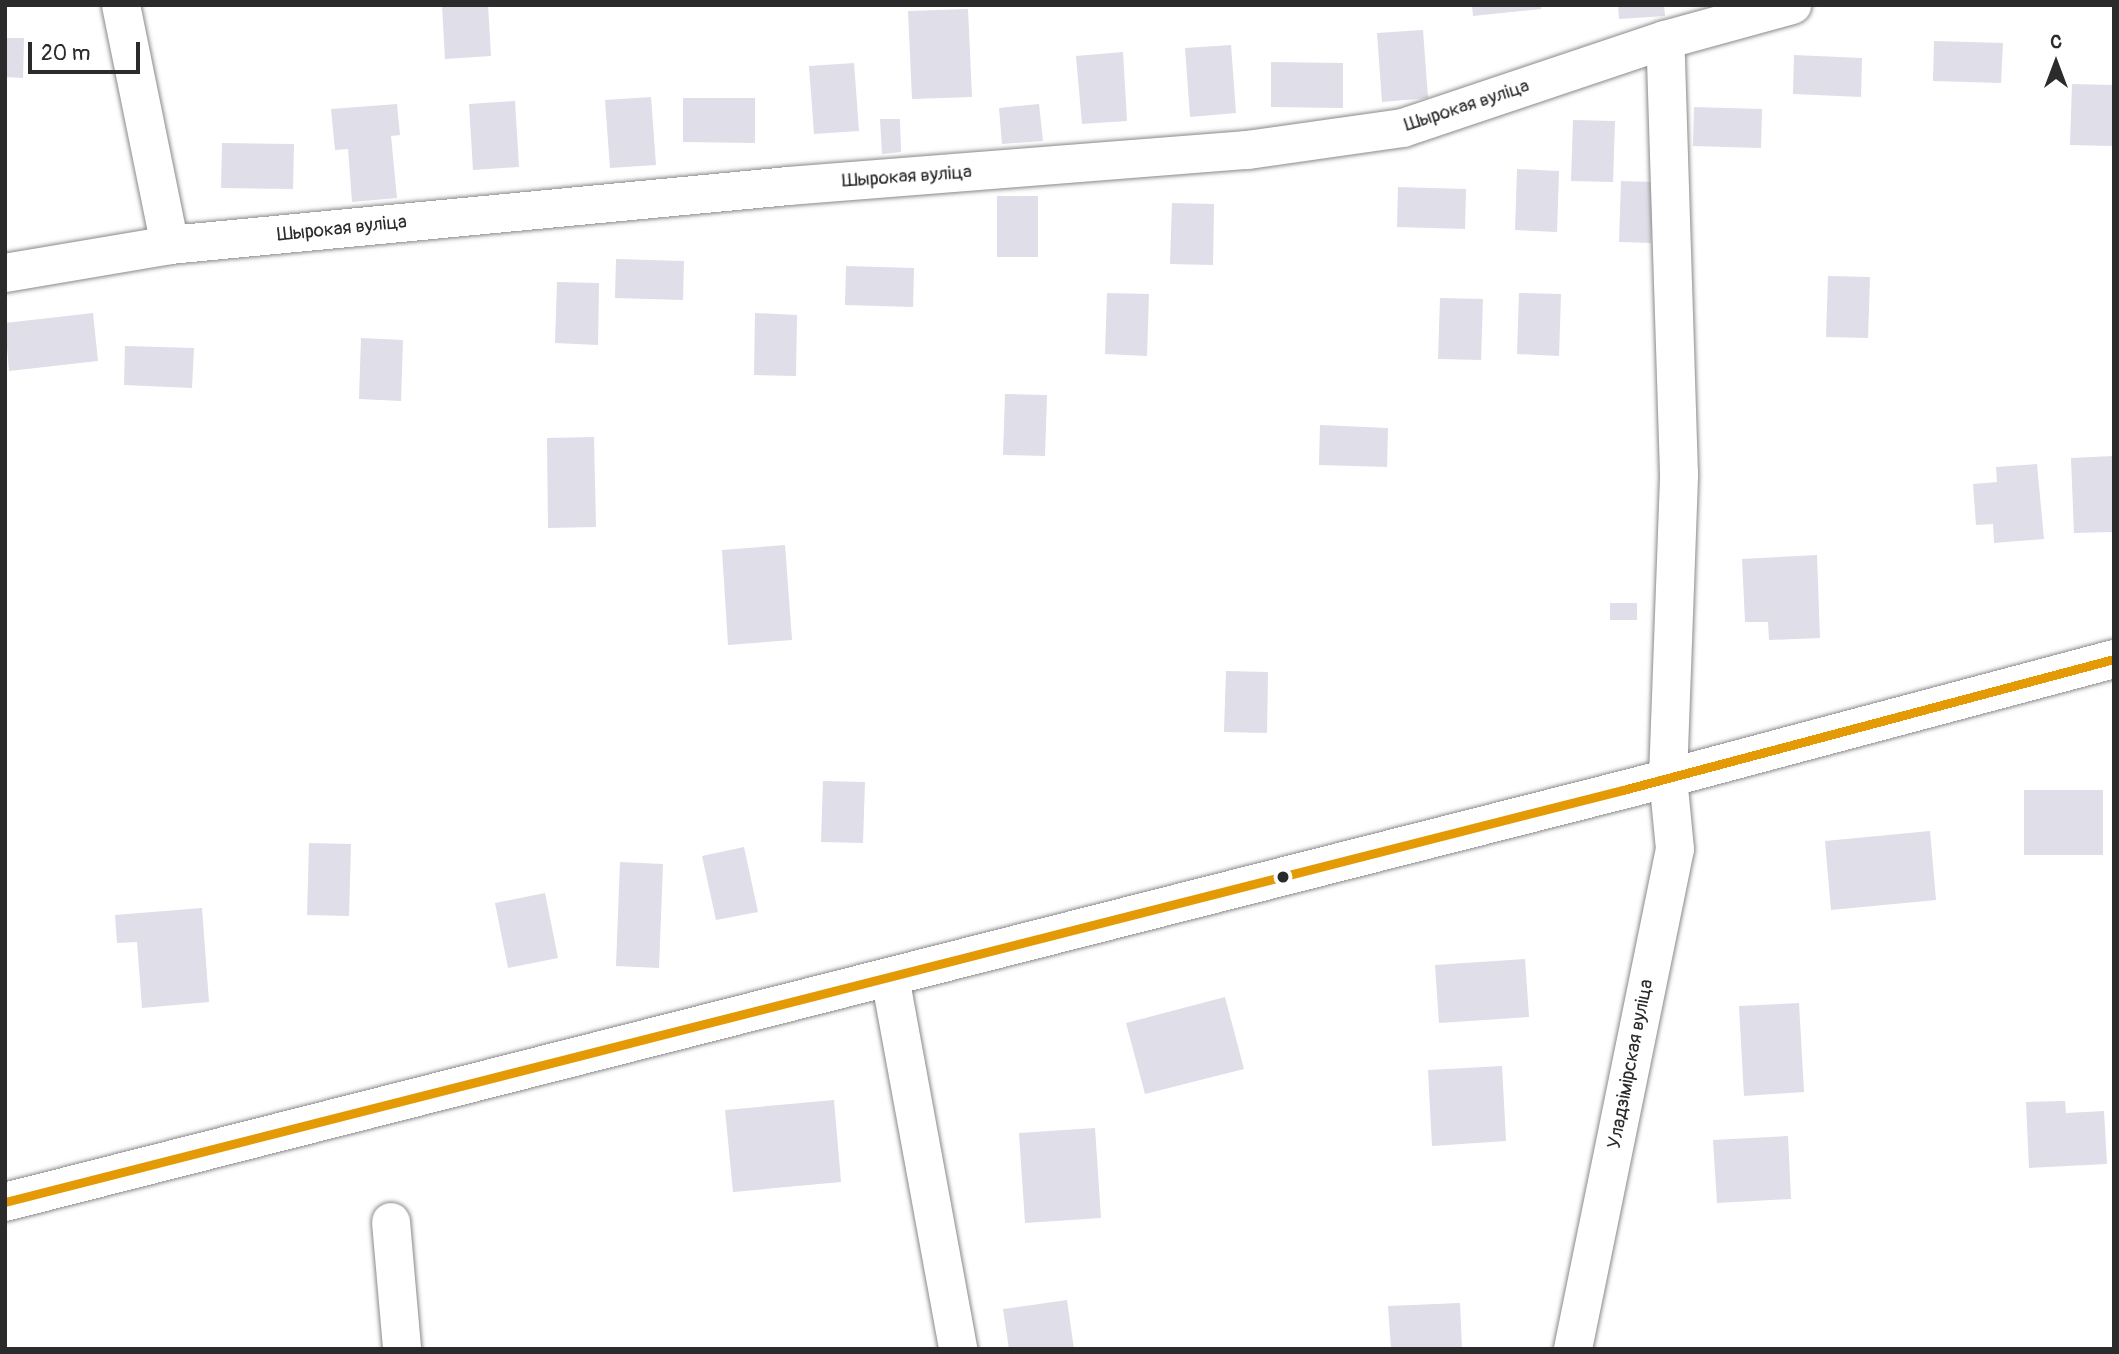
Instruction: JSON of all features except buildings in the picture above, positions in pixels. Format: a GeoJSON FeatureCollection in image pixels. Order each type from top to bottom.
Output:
{"type":"FeatureCollection","features":[{"type":"Feature","properties":{"kind":"street"},"geometry":{"type":"LineString","coordinates":[[121,5],[170,245]]}},
{"type":"Feature","properties":{"kind":"street","name":"Шырокая вуліца"},"geometry":{"type":"LineString","coordinates":[[5,273],[170,245],[788,186],[1248,150],[1403,128],[1665,40],[1792,5]]}},
{"type":"Feature","properties":{"kind":"street","name":"Уладзімірская вуліца"},"geometry":{"type":"LineString","coordinates":[[1573,1349],[1675,849],[1668,778],[1679,474],[1665,40]]}},
{"type":"Feature","properties":{"kind":"street"},"geometry":{"type":"LineString","coordinates":[[5,1202],[1668,778],[2114,659]]}},
{"type":"Feature","properties":{"kind":"street"},"geometry":{"type":"LineString","coordinates":[[890,977],[958,1349]]}},
{"type":"Feature","properties":{"kind":"street"},"geometry":{"type":"LineString","coordinates":[[391,1222],[402,1349]]}},
{"type":"Feature","properties":{"kind":"transit line"},"geometry":{"type":"LineString","coordinates":[[5,1202],[1623,790],[2114,659]]}}]}
